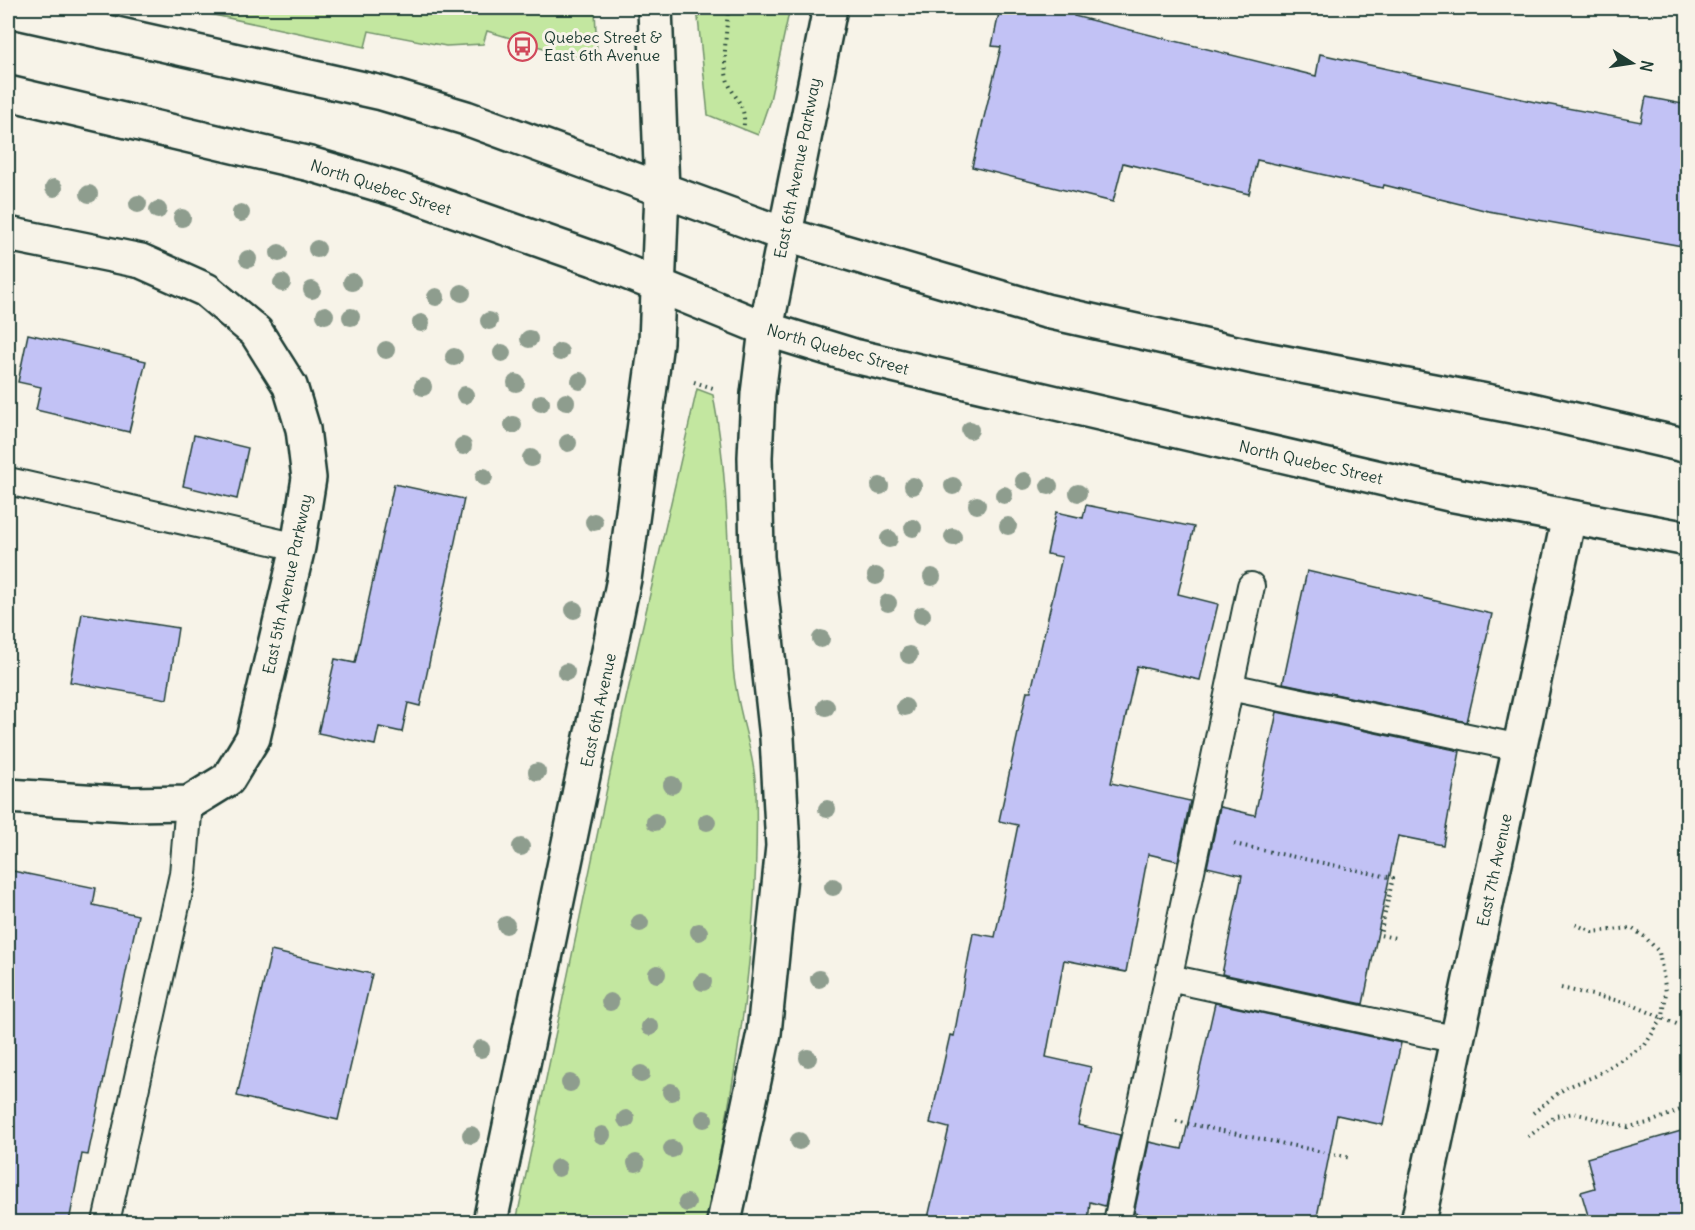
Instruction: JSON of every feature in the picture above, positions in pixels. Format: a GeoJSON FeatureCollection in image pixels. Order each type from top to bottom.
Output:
{"type":"FeatureCollection","features":[{"type":"Feature","properties":{"kind":"main road"},"geometry":{"type":"LineString","coordinates":[[655,8],[662,191]]}},
{"type":"Feature","properties":{"kind":"main road","name":"East 6th Avenue Parkway"},"geometry":{"type":"LineString","coordinates":[[766,329],[783,234],[830,8]]}},
{"type":"Feature","properties":{"kind":"main road"},"geometry":{"type":"LineString","coordinates":[[8,10],[382,93],[466,118],[783,234],[982,293],[1069,316],[1254,357],[1528,409],[1688,446]]}},
{"type":"Feature","properties":{"kind":"main road","name":"North Quebec Street"},"geometry":{"type":"LineString","coordinates":[[8,93],[310,164],[398,190],[574,252],[766,329],[854,356],[1449,494],[1688,539]]}},
{"type":"Feature","properties":{"kind":"main road","name":"East 6th Avenue"},"geometry":{"type":"LineString","coordinates":[[490,1222],[624,579],[648,412],[659,287],[662,191]]}},
{"type":"Feature","properties":{"kind":"main road","name":"East 5th Avenue Parkway"},"geometry":{"type":"LineString","coordinates":[[8,234],[141,261],[206,290],[256,332],[290,386],[303,429],[309,478],[298,547],[254,738],[228,779],[189,803]]}},
{"type":"Feature","properties":{"kind":"main road"},"geometry":{"type":"LineString","coordinates":[[724,1222],[764,1033],[783,846],[777,738],[757,557],[755,457],[758,394],[766,329]]}},
{"type":"Feature","properties":{"kind":"main road","name":"East 7th Avenue"},"geometry":{"type":"LineString","coordinates":[[1418,1222],[1569,517]]}},
{"type":"Feature","properties":{"kind":"main road"},"geometry":{"type":"LineString","coordinates":[[8,796],[130,804],[189,803]]}},
{"type":"Feature","properties":{"kind":"lane"},"geometry":{"type":"LineString","coordinates":[[8,481],[298,547]]}},
{"type":"Feature","properties":{"kind":"lane"},"geometry":{"type":"LineString","coordinates":[[1117,1222],[1251,586]]}},
{"type":"Feature","properties":{"kind":"lane"},"geometry":{"type":"LineString","coordinates":[[1230,687],[1520,748]]}},
{"type":"Feature","properties":{"kind":"lane"},"geometry":{"type":"LineString","coordinates":[[106,1222],[183,874],[189,803]]}},
{"type":"Feature","properties":{"kind":"lane"},"geometry":{"type":"LineString","coordinates":[[1169,978],[1458,1040]]}},
{"type":"Feature","properties":{"kind":"path"},"geometry":{"type":"LineString","coordinates":[[728,8],[727,77],[742,104],[745,120],[743,130]]}},
{"type":"Feature","properties":{"kind":"path"},"geometry":{"type":"LineString","coordinates":[[693,381],[716,389]]}},
{"type":"Feature","properties":{"kind":"path"},"geometry":{"type":"LineString","coordinates":[[1229,843],[1393,878],[1380,935],[1395,938]]}},
{"type":"Feature","properties":{"kind":"path"},"geometry":{"type":"LineString","coordinates":[[1533,1113],[1565,1088],[1595,1076],[1645,1045],[1663,1017],[1666,992],[1659,952],[1645,937],[1631,928],[1592,932],[1575,924]]}},
{"type":"Feature","properties":{"kind":"path"},"geometry":{"type":"LineString","coordinates":[[1561,988],[1628,1003],[1688,1029]]}},
{"type":"Feature","properties":{"kind":"path"},"geometry":{"type":"LineString","coordinates":[[1528,1137],[1556,1116],[1574,1113],[1628,1127],[1648,1124],[1688,1107]]}},
{"type":"Feature","properties":{"kind":"path"},"geometry":{"type":"LineString","coordinates":[[1169,1120],[1351,1158]]}},
{"type":"Feature","properties":{"kind":"green space"},"geometry":{"type":"Polygon","coordinates":[[[181,8],[589,8],[595,9],[597,55],[590,62],[487,31],[483,44],[446,46],[369,31],[365,47],[181,8]]]}},
{"type":"Feature","properties":{"kind":"green space"},"geometry":{"type":"Polygon","coordinates":[[[697,8],[790,8],[770,100],[758,135],[708,115],[697,8]]]}},
{"type":"Feature","properties":{"kind":"green space"},"geometry":{"type":"Polygon","coordinates":[[[697,389],[713,395],[719,428],[727,530],[733,666],[755,775],[756,791],[754,900],[744,1008],[727,1115],[706,1222],[516,1222],[623,712],[697,389]]]}},
{"type":"Feature","properties":{"kind":"building"},"geometry":{"type":"Polygon","coordinates":[[[1000,8],[1076,8],[1074,16],[1316,76],[1320,54],[1535,102],[1641,122],[1646,97],[1688,105],[1688,247],[1488,211],[1384,185],[1383,188],[1257,160],[1249,194],[1123,163],[1113,202],[972,167],[1001,47],[992,46],[1000,8]]]}},
{"type":"Feature","properties":{"kind":"building"},"geometry":{"type":"Polygon","coordinates":[[[28,334],[146,361],[129,432],[36,410],[41,387],[18,382],[28,334]]]}},
{"type":"Feature","properties":{"kind":"building"},"geometry":{"type":"Polygon","coordinates":[[[194,435],[248,448],[237,499],[183,486],[194,435]]]}},
{"type":"Feature","properties":{"kind":"building"},"geometry":{"type":"Polygon","coordinates":[[[394,484],[464,499],[420,706],[408,703],[402,732],[379,727],[375,745],[318,733],[335,659],[355,663],[394,484]]]}},
{"type":"Feature","properties":{"kind":"building"},"geometry":{"type":"Polygon","coordinates":[[[1086,505],[1194,527],[1178,594],[1218,604],[1200,680],[1137,666],[1111,783],[1190,801],[1178,861],[1148,854],[1126,972],[1064,960],[1046,1057],[1091,1067],[1078,1125],[1120,1135],[1105,1206],[1090,1202],[1088,1222],[927,1222],[949,1128],[930,1123],[950,1035],[954,1036],[973,933],[995,937],[1018,825],[999,821],[1027,691],[1031,691],[1062,557],[1047,554],[1056,512],[1083,518],[1086,505]]]}},
{"type":"Feature","properties":{"kind":"building"},"geometry":{"type":"Polygon","coordinates":[[[1307,571],[1492,614],[1467,722],[1283,683],[1307,571]]]}},
{"type":"Feature","properties":{"kind":"building"},"geometry":{"type":"Polygon","coordinates":[[[82,613],[178,628],[167,699],[70,682],[82,613]]]}},
{"type":"Feature","properties":{"kind":"building"},"geometry":{"type":"Polygon","coordinates":[[[1277,712],[1460,751],[1443,845],[1398,836],[1363,1004],[1222,974],[1242,875],[1207,867],[1220,807],[1255,815],[1277,712]]]}},
{"type":"Feature","properties":{"kind":"building"},"geometry":{"type":"Polygon","coordinates":[[[8,870],[96,888],[93,905],[138,915],[88,1155],[82,1154],[69,1222],[8,1222],[8,870]]]}},
{"type":"Feature","properties":{"kind":"building"},"geometry":{"type":"Polygon","coordinates":[[[271,951],[372,974],[338,1120],[237,1096],[271,951]]]}},
{"type":"Feature","properties":{"kind":"building"},"geometry":{"type":"Polygon","coordinates":[[[1215,1003],[1401,1043],[1383,1125],[1337,1115],[1316,1222],[1181,1222],[1134,1213],[1149,1142],[1182,1149],[1215,1003]]]}},
{"type":"Feature","properties":{"kind":"building"},"geometry":{"type":"Polygon","coordinates":[[[1688,1129],[1688,1222],[1590,1222],[1581,1192],[1595,1188],[1587,1158],[1688,1129]]]}},
{"type":"Feature","properties":{"kind":"place","name":"Quebec Street & East 6th Avenue"},"geometry":{"type":"Point","coordinates":[523,46]}}]}
